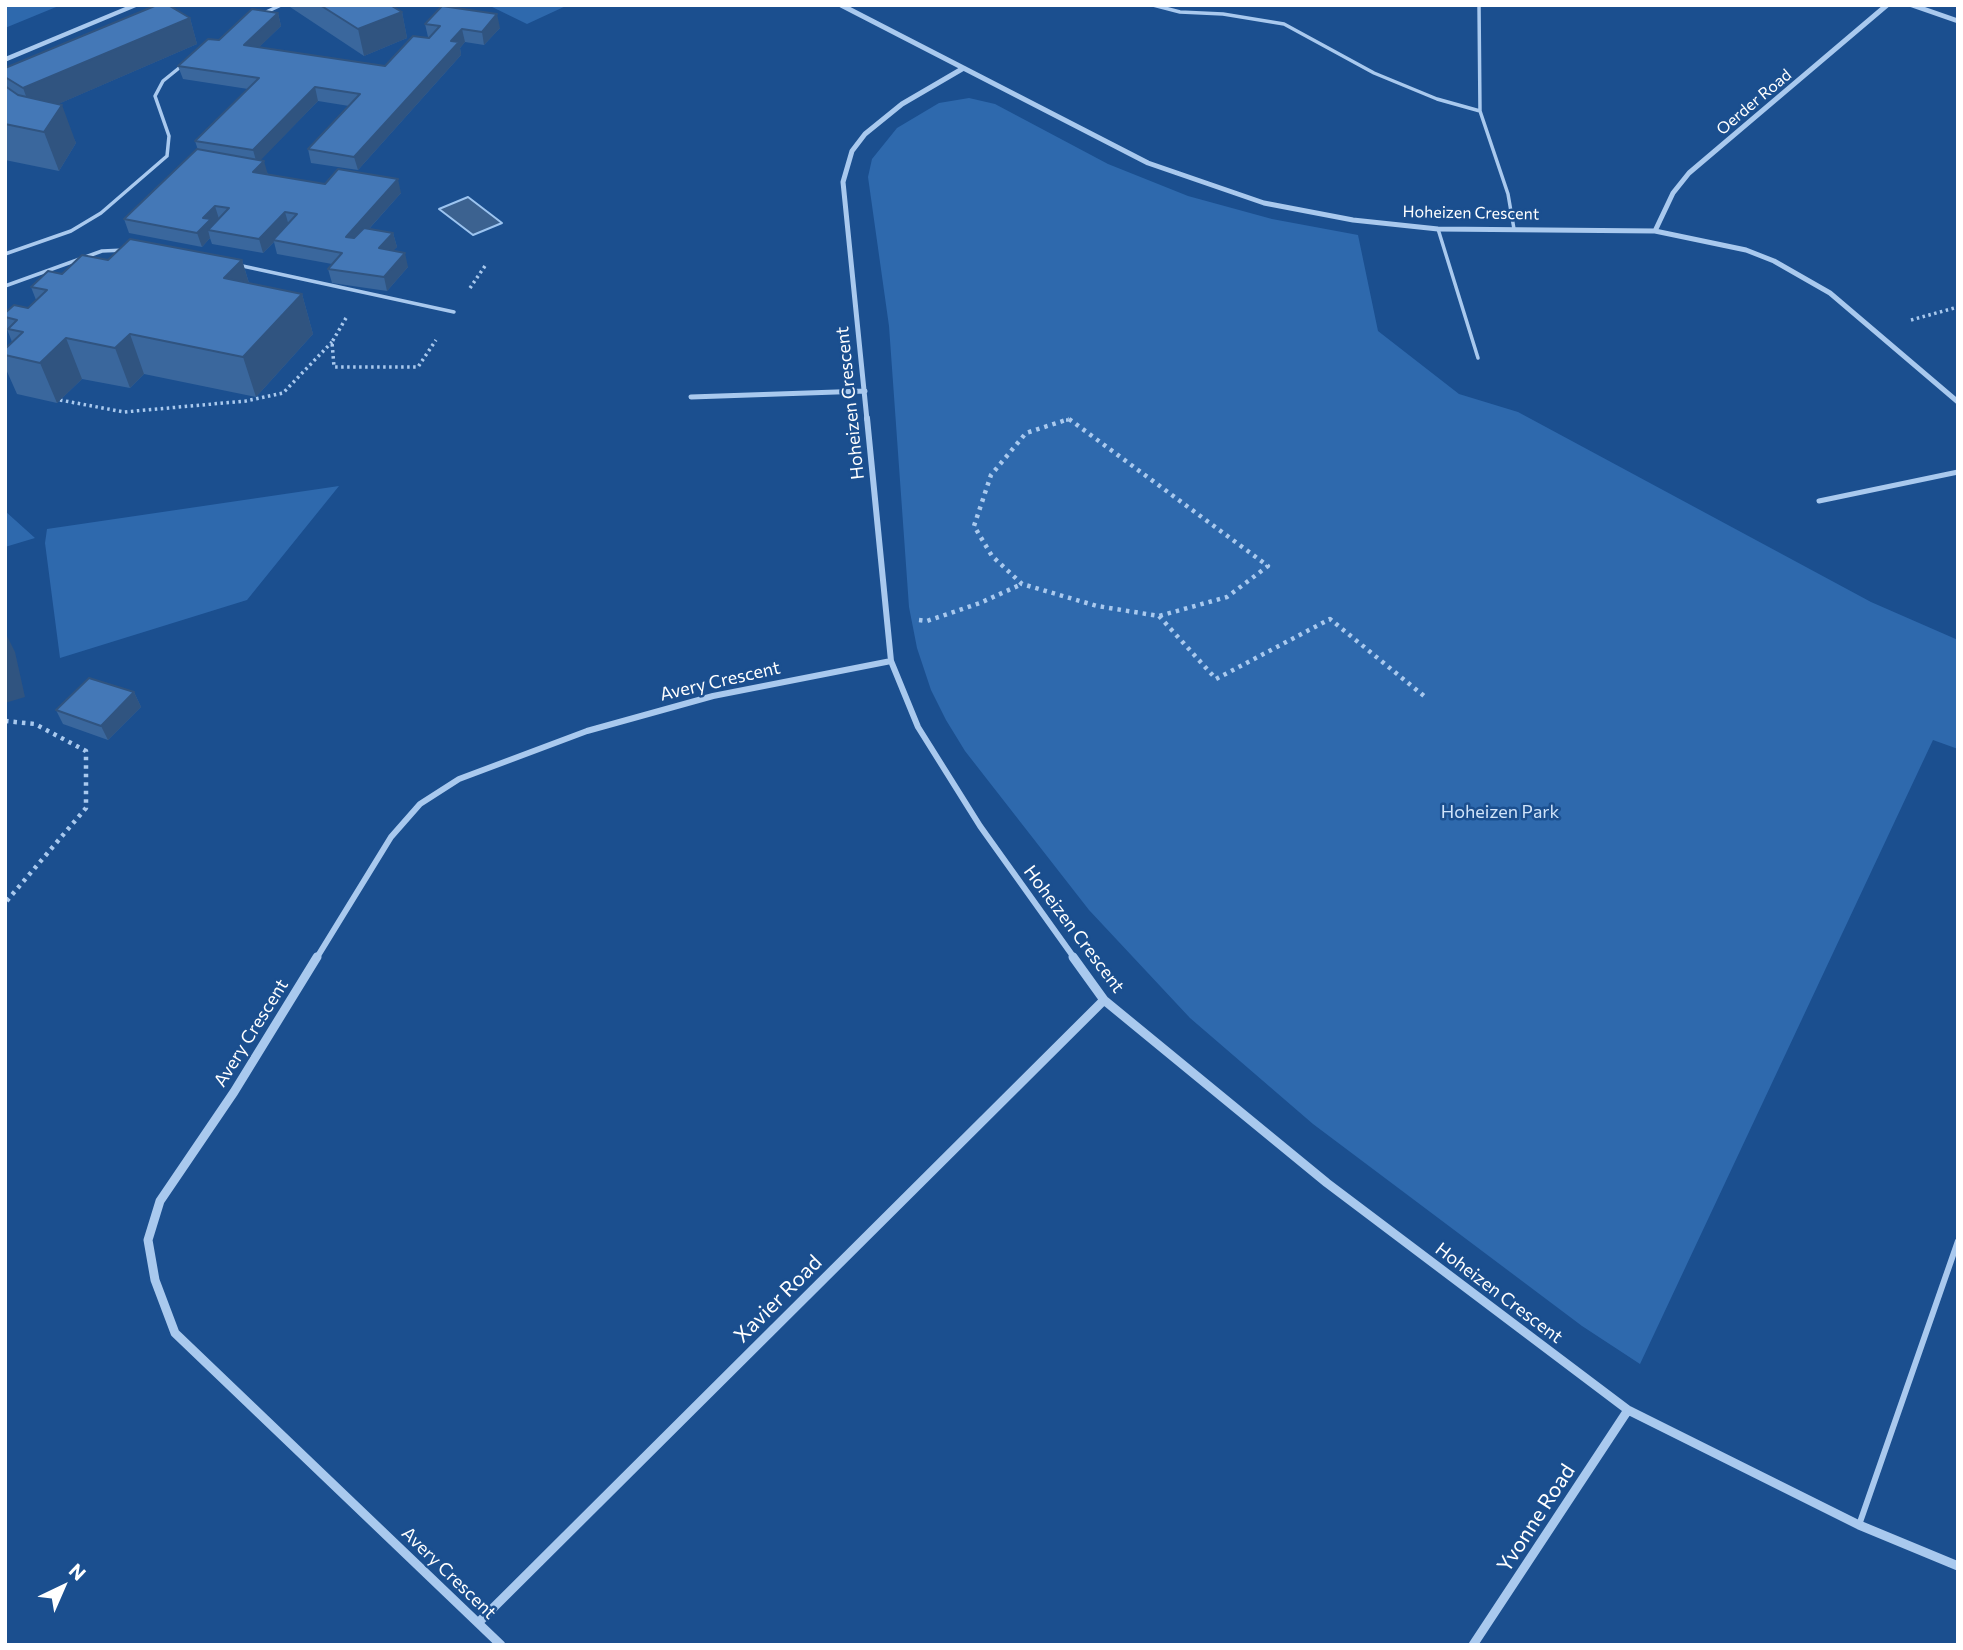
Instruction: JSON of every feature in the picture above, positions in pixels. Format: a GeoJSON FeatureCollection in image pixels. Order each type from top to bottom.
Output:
{"type":"FeatureCollection","features":[{"type":"Feature","properties":{"kind":"street"},"geometry":{"type":"LineString","coordinates":[[5,60],[137,5]]}},
{"type":"Feature","properties":{"kind":"street","name":"Hoheizen Crescent"},"geometry":{"type":"LineString","coordinates":[[841,5],[1148,163],[1223,191],[1308,213],[1437,229],[1655,231],[1716,242],[1774,261],[1830,293],[1958,402]]}},
{"type":"Feature","properties":{"kind":"street","name":"Oerder Road"},"geometry":{"type":"LineString","coordinates":[[1655,231],[1678,184],[1689,173],[1887,5]]}},
{"type":"Feature","properties":{"kind":"street"},"geometry":{"type":"LineString","coordinates":[[1912,5],[1958,21]]}},
{"type":"Feature","properties":{"kind":"street","name":"Hoheizen Crescent"},"geometry":{"type":"LineString","coordinates":[[962,69],[881,118],[865,134],[846,166],[843,182],[891,661],[918,727],[973,815],[1104,1000],[1328,1182],[1628,1410],[1859,1525],[1958,1566]]}},
{"type":"Feature","properties":{"kind":"street"},"geometry":{"type":"LineString","coordinates":[[691,397],[864,391]]}},
{"type":"Feature","properties":{"kind":"street","name":"Avery Crescent"},"geometry":{"type":"LineString","coordinates":[[501,1645],[175,1333],[155,1280],[148,1240],[160,1201],[234,1091],[391,837],[420,804],[458,779],[587,731],[713,696],[891,661]]}},
{"type":"Feature","properties":{"kind":"street","name":"Xavier Road"},"geometry":{"type":"LineString","coordinates":[[478,1623],[1104,1000]]}},
{"type":"Feature","properties":{"kind":"street","name":"Yvonne Road"},"geometry":{"type":"LineString","coordinates":[[1472,1645],[1628,1410]]}},
{"type":"Feature","properties":{"kind":"lane"},"geometry":{"type":"LineString","coordinates":[[259,15],[281,5]]}},
{"type":"Feature","properties":{"kind":"lane"},"geometry":{"type":"LineString","coordinates":[[1153,5],[1180,12],[1223,14],[1284,24],[1398,83],[1437,99],[1480,111]]}},
{"type":"Feature","properties":{"kind":"lane"},"geometry":{"type":"LineString","coordinates":[[1479,5],[1477,52],[1480,111],[1508,194],[1514,229]]}},
{"type":"Feature","properties":{"kind":"lane"},"geometry":{"type":"LineString","coordinates":[[5,254],[71,231],[101,213],[166,156],[169,136],[155,96],[163,80],[190,59]]}},
{"type":"Feature","properties":{"kind":"lane"},"geometry":{"type":"LineString","coordinates":[[1437,229],[1478,358]]}},
{"type":"Feature","properties":{"kind":"lane"},"geometry":{"type":"LineString","coordinates":[[5,286],[103,251],[127,250]]}},
{"type":"Feature","properties":{"kind":"lane"},"geometry":{"type":"LineString","coordinates":[[234,264],[454,312]]}},
{"type":"Feature","properties":{"kind":"lane"},"geometry":{"type":"LineString","coordinates":[[1819,501],[1958,472]]}},
{"type":"Feature","properties":{"kind":"lane"},"geometry":{"type":"LineString","coordinates":[[1859,1525],[1958,1241]]}},
{"type":"Feature","properties":{"kind":"path"},"geometry":{"type":"LineString","coordinates":[[1874,330],[1958,307]]}},
{"type":"Feature","properties":{"kind":"path"},"geometry":{"type":"LineString","coordinates":[[60,400],[124,412],[246,401],[283,393],[332,342],[349,312]]}},
{"type":"Feature","properties":{"kind":"path"},"geometry":{"type":"LineString","coordinates":[[332,342],[334,367],[418,366],[443,331]]}},
{"type":"Feature","properties":{"kind":"path"},"geometry":{"type":"LineString","coordinates":[[1069,419],[1268,566],[1227,597],[1159,616],[1097,606],[1022,584],[992,555],[974,526],[991,475],[1026,433],[1069,419]]}},
{"type":"Feature","properties":{"kind":"path"},"geometry":{"type":"LineString","coordinates":[[927,621],[1022,584]]}},
{"type":"Feature","properties":{"kind":"path"},"geometry":{"type":"LineString","coordinates":[[1159,616],[1216,679],[1329,619],[1424,695]]}},
{"type":"Feature","properties":{"kind":"path"},"geometry":{"type":"LineString","coordinates":[[5,721],[35,724],[86,751],[86,807],[5,903]]}},
{"type":"Feature","properties":{"kind":"green space"},"geometry":{"type":"Polygon","coordinates":[[[5,5],[61,5],[5,28],[5,5]]]}},
{"type":"Feature","properties":{"kind":"green space"},"geometry":{"type":"Polygon","coordinates":[[[488,5],[568,5],[527,24],[488,5]]]}},
{"type":"Feature","properties":{"kind":"green space","name":"Hoheizen Park"},"geometry":{"type":"Polygon","coordinates":[[[969,98],[995,104],[1108,164],[1188,196],[1272,219],[1358,235],[1378,331],[1459,394],[1518,412],[1871,602],[1958,640],[1958,749],[1933,740],[1640,1364],[1582,1326],[1313,1124],[1190,1018],[1089,910],[965,751],[946,720],[931,690],[917,648],[909,607],[889,326],[868,177],[872,159],[897,128],[939,103],[969,98]]]}},
{"type":"Feature","properties":{"kind":"green space"},"geometry":{"type":"Polygon","coordinates":[[[339,486],[247,600],[60,658],[45,543],[47,529],[339,486]]]}},
{"type":"Feature","properties":{"kind":"green space"},"geometry":{"type":"Polygon","coordinates":[[[5,511],[35,538],[5,547],[5,511]]]}},
{"type":"Feature","properties":{"kind":"shaded area"},"geometry":{"type":"Polygon","coordinates":[[[468,197],[502,223],[473,235],[439,209],[468,197]]]}},
{"type":"Feature","properties":{"kind":"building"},"geometry":{"type":"Polygon","coordinates":[[[157,5],[168,5],[190,18],[23,88],[5,77],[5,68],[157,5]]]}},
{"type":"Feature","properties":{"kind":"building"},"geometry":{"type":"Polygon","coordinates":[[[320,5],[390,5],[402,12],[358,29],[320,5]]]}},
{"type":"Feature","properties":{"kind":"building"},"geometry":{"type":"Polygon","coordinates":[[[442,6],[497,14],[482,32],[462,29],[451,41],[459,42],[354,157],[308,149],[360,94],[315,87],[253,150],[195,141],[259,78],[178,66],[208,39],[219,40],[252,9],[278,13],[244,45],[385,66],[413,36],[429,38],[440,26],[425,24],[442,6]]]}},
{"type":"Feature","properties":{"kind":"building"},"geometry":{"type":"Polygon","coordinates":[[[5,86],[18,95],[62,105],[44,132],[5,124],[5,86]]]}},
{"type":"Feature","properties":{"kind":"building"},"geometry":{"type":"Polygon","coordinates":[[[197,149],[264,161],[253,172],[325,184],[338,169],[398,179],[346,237],[354,238],[364,228],[393,233],[379,248],[405,253],[384,277],[328,269],[342,253],[273,240],[297,214],[285,212],[259,239],[208,230],[229,208],[215,206],[203,218],[211,219],[197,233],[124,219],[197,149]]]}},
{"type":"Feature","properties":{"kind":"building"},"geometry":{"type":"Polygon","coordinates":[[[130,239],[242,260],[224,278],[302,294],[243,357],[130,334],[115,348],[66,338],[40,363],[5,355],[5,349],[23,332],[8,329],[17,320],[5,317],[5,313],[14,305],[28,308],[47,290],[31,287],[48,271],[62,274],[82,255],[108,260],[130,239]]]}},
{"type":"Feature","properties":{"kind":"building"},"geometry":{"type":"Polygon","coordinates":[[[89,678],[134,692],[101,726],[56,710],[89,678]]]}}]}
